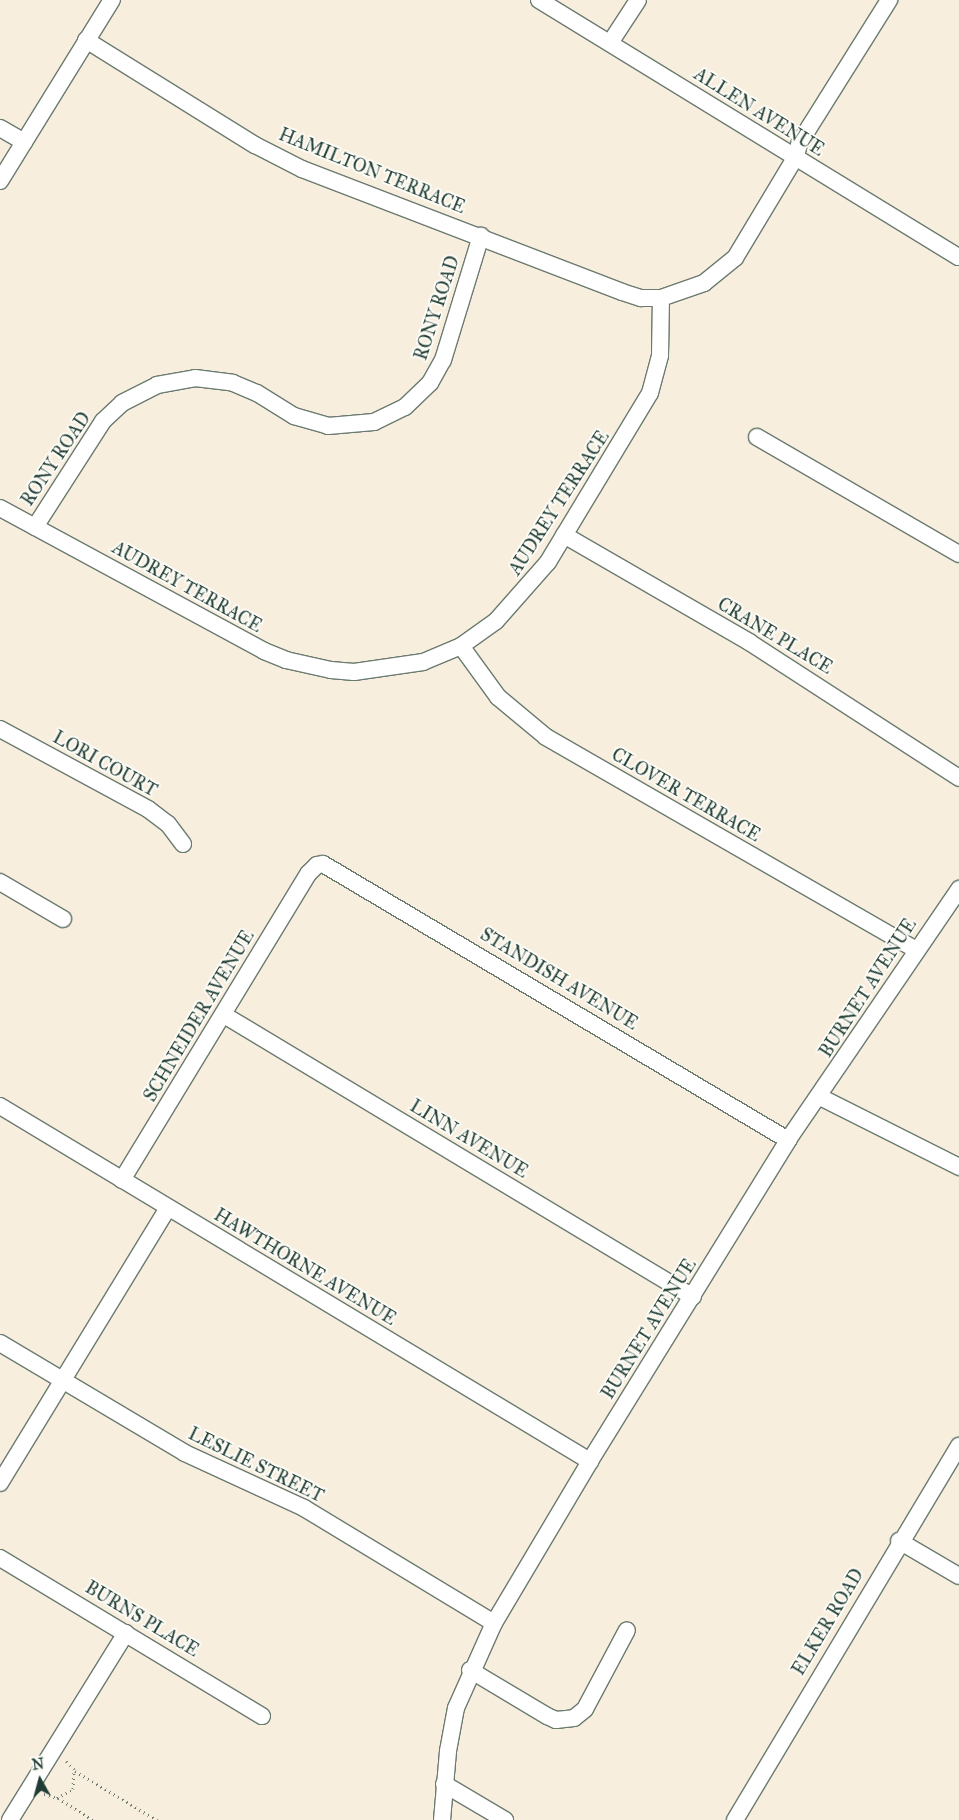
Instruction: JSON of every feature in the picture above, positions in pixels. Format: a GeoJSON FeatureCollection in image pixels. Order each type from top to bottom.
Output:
{"type":"FeatureCollection","features":[{"type":"Feature","properties":{"kind":"street"},"geometry":{"type":"LineString","coordinates":[[0,181],[112,0]]}},
{"type":"Feature","properties":{"kind":"street","name":"ALLEN AVENUE"},"geometry":{"type":"LineString","coordinates":[[540,0],[959,257]]}},
{"type":"Feature","properties":{"kind":"street"},"geometry":{"type":"LineString","coordinates":[[610,43],[638,0]]}},
{"type":"Feature","properties":{"kind":"street"},"geometry":{"type":"LineString","coordinates":[[661,298],[704,282],[735,258],[795,158],[800,142],[889,0]]}},
{"type":"Feature","properties":{"kind":"street","name":"HAMILTON TERRACE"},"geometry":{"type":"LineString","coordinates":[[86,40],[255,145],[302,169],[641,298],[661,298]]}},
{"type":"Feature","properties":{"kind":"street"},"geometry":{"type":"LineString","coordinates":[[0,128],[24,142]]}},
{"type":"Feature","properties":{"kind":"street","name":"RONY ROAD"},"geometry":{"type":"LineString","coordinates":[[35,526],[103,421],[122,403],[157,385],[195,378],[234,383],[258,393],[294,416],[328,426],[374,422],[405,407],[430,383],[443,360],[481,236]]}},
{"type":"Feature","properties":{"kind":"street","name":"AUDREY TERRACE"},"geometry":{"type":"LineString","coordinates":[[0,508],[264,651],[308,666],[378,671],[424,662],[461,646],[514,604],[548,562],[650,394],[660,355],[661,298]]}},
{"type":"Feature","properties":{"kind":"street"},"geometry":{"type":"LineString","coordinates":[[757,437],[959,554]]}},
{"type":"Feature","properties":{"kind":"street","name":"CRANE PLACE"},"geometry":{"type":"LineString","coordinates":[[564,536],[758,647],[959,778]]}},
{"type":"Feature","properties":{"kind":"street","name":"CLOVER TERRACE"},"geometry":{"type":"LineString","coordinates":[[461,646],[498,697],[546,737],[916,950]]}},
{"type":"Feature","properties":{"kind":"street","name":"LORI COURT"},"geometry":{"type":"LineString","coordinates":[[0,729],[148,809],[168,824],[182,844]]}},
{"type":"Feature","properties":{"kind":"street","name":"STANDISH AVENUE"},"geometry":{"type":"LineString","coordinates":[[309,873],[317,865],[323,864],[357,882],[788,1140]]}},
{"type":"Feature","properties":{"kind":"street","name":"SCHNEIDER AVENUE"},"geometry":{"type":"LineString","coordinates":[[122,1180],[309,873]]}},
{"type":"Feature","properties":{"kind":"street"},"geometry":{"type":"LineString","coordinates":[[0,882],[63,920]]}},
{"type":"Feature","properties":{"kind":"street","name":"BURNET AVENUE"},"geometry":{"type":"LineString","coordinates":[[442,1820],[444,1784],[456,1708],[470,1670],[494,1623],[590,1461],[693,1297],[788,1140],[820,1097],[916,950],[959,889]]}},
{"type":"Feature","properties":{"kind":"street","name":"LINN AVENUE"},"geometry":{"type":"LineString","coordinates":[[224,1015],[693,1297]]}},
{"type":"Feature","properties":{"kind":"street"},"geometry":{"type":"LineString","coordinates":[[820,1097],[959,1167]]}},
{"type":"Feature","properties":{"kind":"street","name":"HAWTHORNE AVENUE"},"geometry":{"type":"LineString","coordinates":[[0,1106],[590,1461]]}},
{"type":"Feature","properties":{"kind":"street"},"geometry":{"type":"LineString","coordinates":[[0,1483],[61,1378],[168,1208]]}},
{"type":"Feature","properties":{"kind":"street","name":"LESLIE STREET"},"geometry":{"type":"LineString","coordinates":[[0,1343],[185,1453],[304,1508],[494,1623]]}},
{"type":"Feature","properties":{"kind":"street","name":"ELKER ROAD"},"geometry":{"type":"LineString","coordinates":[[735,1820],[900,1541],[959,1446]]}},
{"type":"Feature","properties":{"kind":"street"},"geometry":{"type":"LineString","coordinates":[[900,1541],[959,1576]]}},
{"type":"Feature","properties":{"kind":"street","name":"BURNS PLACE"},"geometry":{"type":"LineString","coordinates":[[0,1558],[262,1716]]}},
{"type":"Feature","properties":{"kind":"street"},"geometry":{"type":"LineString","coordinates":[[470,1670],[547,1716],[556,1720],[574,1718],[585,1709],[627,1630]]}},
{"type":"Feature","properties":{"kind":"street"},"geometry":{"type":"LineString","coordinates":[[10,1820],[50,1752],[126,1633]]}},
{"type":"Feature","properties":{"kind":"street"},"geometry":{"type":"LineString","coordinates":[[444,1784],[505,1820]]}},
{"type":"Feature","properties":{"kind":"path"},"geometry":{"type":"LineString","coordinates":[[50,1752],[70,1764],[75,1771],[157,1820]]}},
{"type":"Feature","properties":{"kind":"path"},"geometry":{"type":"LineString","coordinates":[[57,1798],[73,1789],[75,1771]]}},
{"type":"Feature","properties":{"kind":"path"},"geometry":{"type":"LineString","coordinates":[[29,1786],[57,1798],[93,1820]]}}]}
